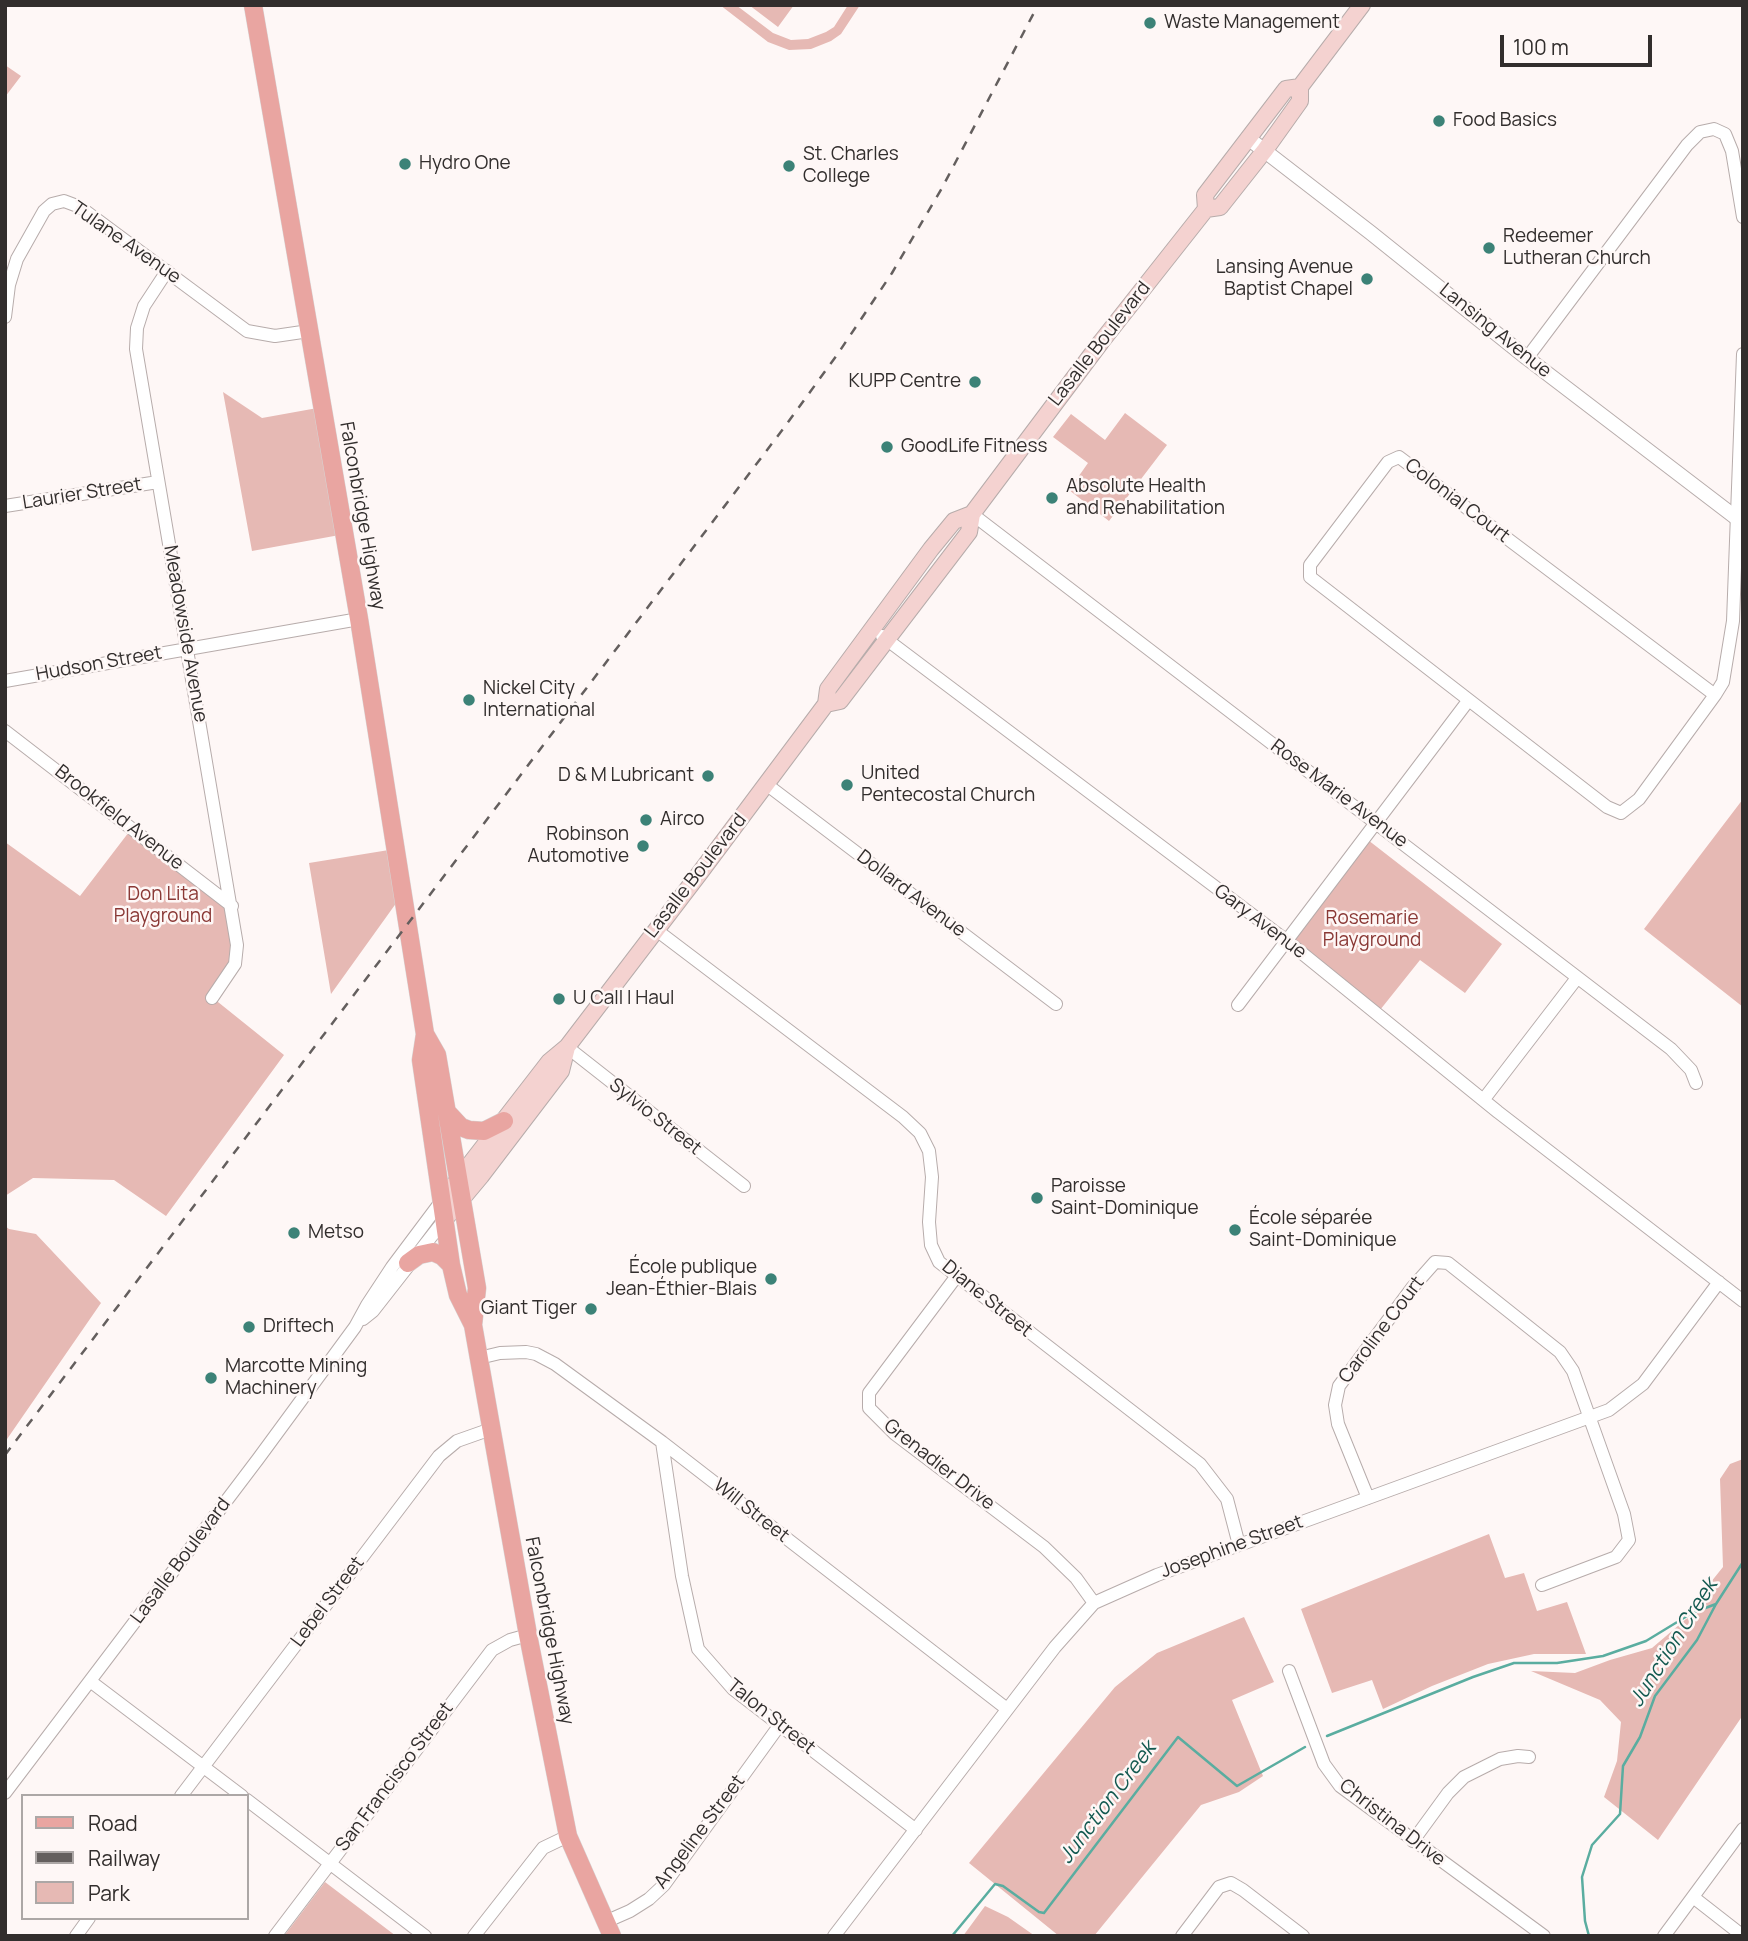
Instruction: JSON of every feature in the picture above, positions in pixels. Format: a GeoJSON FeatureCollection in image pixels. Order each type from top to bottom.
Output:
{"type":"FeatureCollection","features":[{"type":"Feature","properties":{"kind":"main road","name":"Falconbridge Highway"},"geometry":{"type":"LineString","coordinates":[[254,5],[359,619],[425,1034],[421,1060],[451,1265],[458,1295],[472,1325],[479,1359],[528,1635],[568,1836],[609,1929]]}},
{"type":"Feature","properties":{"kind":"main road","name":"Lasalle Boulevard"},"geometry":{"type":"LineString","coordinates":[[1206,209],[1220,207],[1265,150],[1300,101],[1300,87],[1362,5]]}},
{"type":"Feature","properties":{"kind":"main road","name":"Lasalle Boulevard"},"geometry":{"type":"LineString","coordinates":[[826,704],[840,701],[969,532],[972,514],[1101,341],[1206,209],[1205,195],[1248,138],[1286,89],[1300,87]]}},
{"type":"Feature","properties":{"kind":"main road","name":"Lasalle Boulevard"},"geometry":{"type":"LineString","coordinates":[[443,1199],[549,1062],[566,1047],[766,784],[826,704],[828,689],[954,521],[972,514]]}},
{"type":"Feature","properties":{"kind":"main road","name":"Falconbridge Highway"},"geometry":{"type":"LineString","coordinates":[[425,1034],[437,1055],[477,1288],[472,1325]]}},
{"type":"Feature","properties":{"kind":"main road","name":"Lasalle Boulevard"},"geometry":{"type":"LineString","coordinates":[[445,1219],[561,1071],[566,1047]]}},
{"type":"Feature","properties":{"kind":"main road"},"geometry":{"type":"LineString","coordinates":[[447,1112],[461,1127],[476,1132],[490,1129],[505,1121]]}},
{"type":"Feature","properties":{"kind":"main road"},"geometry":{"type":"LineString","coordinates":[[408,1263],[427,1251],[438,1253],[451,1265]]}},
{"type":"Feature","properties":{"kind":"street"},"geometry":{"type":"LineString","coordinates":[[1527,358],[1687,145],[1700,132],[1714,129],[1726,134],[1732,151],[1743,216]]}},
{"type":"Feature","properties":{"kind":"street","name":"Lansing Avenue"},"geometry":{"type":"LineString","coordinates":[[1248,138],[1527,358],[1740,521]]}},
{"type":"Feature","properties":{"kind":"street","name":"Tulane Avenue"},"geometry":{"type":"LineString","coordinates":[[5,317],[9,285],[17,259],[39,219],[52,204],[71,202],[247,331],[275,337],[309,331]]}},
{"type":"Feature","properties":{"kind":"street","name":"Meadowside Avenue"},"geometry":{"type":"LineString","coordinates":[[167,271],[144,306],[136,338],[138,370],[232,906],[238,955],[231,973],[212,998]]}},
{"type":"Feature","properties":{"kind":"street"},"geometry":{"type":"LineString","coordinates":[[1715,695],[1723,682],[1733,621],[1740,521],[1743,354]]}},
{"type":"Feature","properties":{"kind":"street","name":"Colonial Court"},"geometry":{"type":"LineString","coordinates":[[1399,457],[1715,695],[1639,799],[1620,813],[1606,807],[1468,701],[1310,577],[1310,565],[1388,462],[1399,457]]}},
{"type":"Feature","properties":{"kind":"street","name":"Laurier Street"},"geometry":{"type":"LineString","coordinates":[[5,506],[158,482]]}},
{"type":"Feature","properties":{"kind":"street","name":"Rose Marie Avenue"},"geometry":{"type":"LineString","coordinates":[[972,514],[1671,1049],[1691,1070],[1696,1083]]}},
{"type":"Feature","properties":{"kind":"street","name":"Hudson Street"},"geometry":{"type":"LineString","coordinates":[[5,681],[359,619]]}},
{"type":"Feature","properties":{"kind":"street","name":"Gary Avenue"},"geometry":{"type":"LineString","coordinates":[[872,628],[1287,942],[1743,1301]]}},
{"type":"Feature","properties":{"kind":"street"},"geometry":{"type":"LineString","coordinates":[[1238,1006],[1468,701]]}},
{"type":"Feature","properties":{"kind":"street","name":"Brookfield Avenue"},"geometry":{"type":"LineString","coordinates":[[5,731],[232,906]]}},
{"type":"Feature","properties":{"kind":"street","name":"Dollard Avenue"},"geometry":{"type":"LineString","coordinates":[[766,784],[1056,1004]]}},
{"type":"Feature","properties":{"kind":"street","name":"Diane Street"},"geometry":{"type":"LineString","coordinates":[[655,929],[903,1117],[920,1133],[929,1151],[932,1177],[929,1222],[931,1245],[939,1262],[1200,1464],[1227,1499],[1239,1545]]}},
{"type":"Feature","properties":{"kind":"street"},"geometry":{"type":"LineString","coordinates":[[1484,1099],[1577,978]]}},
{"type":"Feature","properties":{"kind":"street","name":"Sylvio Street"},"geometry":{"type":"LineString","coordinates":[[566,1047],[744,1186]]}},
{"type":"Feature","properties":{"kind":"street","name":"Lasalle Boulevard"},"geometry":{"type":"LineString","coordinates":[[5,1793],[355,1327],[392,1267],[443,1199]]}},
{"type":"Feature","properties":{"kind":"street","name":"Lasalle Boulevard"},"geometry":{"type":"LineString","coordinates":[[355,1327],[373,1311],[445,1219]]}},
{"type":"Feature","properties":{"kind":"street","name":"Caroline Court"},"geometry":{"type":"LineString","coordinates":[[1368,1498],[1338,1424],[1335,1405],[1339,1387],[1412,1288],[1435,1262],[1448,1263],[1560,1352],[1573,1371],[1589,1418]]}},
{"type":"Feature","properties":{"kind":"street","name":"Grenadier Drive"},"geometry":{"type":"LineString","coordinates":[[956,1277],[869,1393],[869,1408],[895,1434],[1044,1546],[1076,1578],[1094,1603]]}},
{"type":"Feature","properties":{"kind":"street","name":"Josephine Street"},"geometry":{"type":"LineString","coordinates":[[835,1936],[1055,1647],[1094,1603],[1157,1574],[1609,1410],[1643,1384],[1719,1282]]}},
{"type":"Feature","properties":{"kind":"street","name":"Will Street"},"geometry":{"type":"LineString","coordinates":[[479,1359],[500,1353],[536,1354],[555,1364],[662,1442],[1007,1709]]}},
{"type":"Feature","properties":{"kind":"street"},"geometry":{"type":"LineString","coordinates":[[1542,1585],[1616,1557],[1629,1540],[1624,1514],[1589,1418]]}},
{"type":"Feature","properties":{"kind":"street","name":"Lebel Street"},"geometry":{"type":"LineString","coordinates":[[183,1794],[439,1456],[457,1441],[491,1429]]}},
{"type":"Feature","properties":{"kind":"street","name":"Talon Street"},"geometry":{"type":"LineString","coordinates":[[662,1442],[682,1576],[698,1650],[733,1689],[916,1830]]}},
{"type":"Feature","properties":{"kind":"street","name":"San Francisco Street"},"geometry":{"type":"LineString","coordinates":[[275,1936],[492,1650],[510,1640],[528,1635]]}},
{"type":"Feature","properties":{"kind":"street","name":"Christina Drive"},"geometry":{"type":"LineString","coordinates":[[1289,1671],[1324,1764],[1340,1786],[1544,1936]]}},
{"type":"Feature","properties":{"kind":"street"},"geometry":{"type":"LineString","coordinates":[[90,1681],[239,1794]]}},
{"type":"Feature","properties":{"kind":"street","name":"Angeline Street"},"geometry":{"type":"LineString","coordinates":[[609,1929],[664,1885],[779,1726]]}},
{"type":"Feature","properties":{"kind":"street"},"geometry":{"type":"LineString","coordinates":[[1413,1841],[1448,1793],[1464,1777],[1500,1759],[1518,1755],[1529,1756]]}},
{"type":"Feature","properties":{"kind":"street"},"geometry":{"type":"LineString","coordinates":[[248,1801],[425,1936]]}},
{"type":"Feature","properties":{"kind":"street"},"geometry":{"type":"LineString","coordinates":[[1664,1936],[1743,1829]]}},
{"type":"Feature","properties":{"kind":"street"},"geometry":{"type":"LineString","coordinates":[[474,1936],[543,1847],[568,1836]]}},
{"type":"Feature","properties":{"kind":"street"},"geometry":{"type":"LineString","coordinates":[[1182,1936],[1219,1887],[1231,1884],[1243,1890],[1303,1936]]}},
{"type":"Feature","properties":{"kind":"street"},"geometry":{"type":"LineString","coordinates":[[1693,1897],[1742,1936]]}},
{"type":"Feature","properties":{"kind":"street"},"geometry":{"type":"LineString","coordinates":[[76,1936],[88,1920]]}},
{"type":"Feature","properties":{"kind":"green space"},"geometry":{"type":"Polygon","coordinates":[[[720,5],[736,5],[773,33],[791,40],[808,39],[826,32],[834,27],[848,5],[860,5],[841,34],[831,41],[811,49],[789,50],[768,42],[720,5]]]}},
{"type":"Feature","properties":{"kind":"green space"},"geometry":{"type":"Polygon","coordinates":[[[749,5],[794,5],[778,27],[749,5]]]}},
{"type":"Feature","properties":{"kind":"green space"},"geometry":{"type":"Polygon","coordinates":[[[5,65],[21,76],[5,97],[5,65]]]}},
{"type":"Feature","properties":{"kind":"green space"},"geometry":{"type":"Polygon","coordinates":[[[223,392],[262,418],[323,407],[345,534],[252,551],[223,392]]]}},
{"type":"Feature","properties":{"kind":"green space"},"geometry":{"type":"Polygon","coordinates":[[[1125,413],[1167,445],[1109,521],[1069,490],[1088,463],[1053,437],[1071,414],[1105,440],[1125,413]]]}},
{"type":"Feature","properties":{"kind":"green space"},"geometry":{"type":"Polygon","coordinates":[[[1743,799],[1743,1007],[1644,929],[1743,799]]]}},
{"type":"Feature","properties":{"kind":"green space","name":"Don Lita Playground"},"geometry":{"type":"Polygon","coordinates":[[[132,828],[233,906],[238,945],[213,998],[284,1055],[166,1216],[114,1180],[33,1178],[5,1196],[5,842],[80,896],[132,828]]]}},
{"type":"Feature","properties":{"kind":"green space","name":"Rosemarie Playground"},"geometry":{"type":"Polygon","coordinates":[[[1368,840],[1502,944],[1465,993],[1420,960],[1380,1010],[1296,943],[1296,936],[1368,840]]]}},
{"type":"Feature","properties":{"kind":"green space"},"geometry":{"type":"Polygon","coordinates":[[[395,849],[402,895],[331,994],[309,863],[395,849]]]}},
{"type":"Feature","properties":{"kind":"green space"},"geometry":{"type":"Polygon","coordinates":[[[5,1226],[36,1234],[101,1303],[5,1442],[5,1226]]]}},
{"type":"Feature","properties":{"kind":"green space"},"geometry":{"type":"Polygon","coordinates":[[[1743,1459],[1743,1715],[1658,1840],[1604,1797],[1617,1761],[1621,1722],[1600,1700],[1531,1671],[1575,1673],[1652,1648],[1686,1619],[1706,1609],[1690,1608],[1723,1567],[1720,1479],[1730,1464],[1743,1459]]]}},
{"type":"Feature","properties":{"kind":"green space"},"geometry":{"type":"Polygon","coordinates":[[[1489,1534],[1505,1578],[1524,1573],[1537,1611],[1567,1602],[1586,1654],[1534,1654],[1488,1664],[1383,1709],[1372,1680],[1332,1693],[1301,1609],[1489,1534]]]}},
{"type":"Feature","properties":{"kind":"green space"},"geometry":{"type":"Polygon","coordinates":[[[1244,1617],[1274,1682],[1232,1700],[1263,1776],[1239,1792],[1201,1805],[1094,1936],[1059,1936],[969,1863],[1115,1687],[1157,1653],[1244,1617]]]}},
{"type":"Feature","properties":{"kind":"green space"},"geometry":{"type":"Polygon","coordinates":[[[325,1882],[396,1936],[284,1936],[325,1882]]]}},
{"type":"Feature","properties":{"kind":"green space"},"geometry":{"type":"Polygon","coordinates":[[[985,1906],[1008,1917],[1035,1936],[963,1936],[985,1906]]]}},
{"type":"Feature","properties":{"kind":"waterway","name":"Junction Creek"},"geometry":{"type":"LineString","coordinates":[[1589,1936],[1585,1921],[1582,1877],[1592,1845],[1620,1814],[1623,1766],[1640,1737],[1655,1696],[1697,1640],[1743,1562]]}},
{"type":"Feature","properties":{"kind":"waterway"},"geometry":{"type":"LineString","coordinates":[[1327,1736],[1514,1663],[1557,1663],[1603,1656],[1646,1641],[1692,1613],[1716,1604]]}},
{"type":"Feature","properties":{"kind":"waterway","name":"Junction Creek"},"geometry":{"type":"LineString","coordinates":[[952,1936],[995,1884],[1003,1886],[1044,1913],[1178,1737],[1237,1786],[1305,1747]]}},
{"type":"Feature","properties":{"kind":"railway"},"geometry":{"type":"LineString","coordinates":[[5,1455],[837,355],[892,273],[942,188],[1038,5]]}},
{"type":"Feature","properties":{"kind":"place","name":"Waste Management"},"geometry":{"type":"Point","coordinates":[1150,23]}},
{"type":"Feature","properties":{"kind":"place","name":"Food Basics"},"geometry":{"type":"Point","coordinates":[1439,121]}},
{"type":"Feature","properties":{"kind":"place","name":"Hydro One"},"geometry":{"type":"Point","coordinates":[405,164]}},
{"type":"Feature","properties":{"kind":"place","name":"St. Charles College"},"geometry":{"type":"Point","coordinates":[789,166]}},
{"type":"Feature","properties":{"kind":"place","name":"Redeemer Lutheran Church"},"geometry":{"type":"Point","coordinates":[1489,248]}},
{"type":"Feature","properties":{"kind":"place","name":"Lansing Avenue Baptist Chapel"},"geometry":{"type":"Point","coordinates":[1367,279]}},
{"type":"Feature","properties":{"kind":"place","name":"KUPP Centre"},"geometry":{"type":"Point","coordinates":[975,382]}},
{"type":"Feature","properties":{"kind":"place","name":"GoodLife Fitness"},"geometry":{"type":"Point","coordinates":[887,447]}},
{"type":"Feature","properties":{"kind":"place","name":"Absolute Health and Rehabilitation"},"geometry":{"type":"Point","coordinates":[1052,498]}},
{"type":"Feature","properties":{"kind":"place","name":"Nickel City International"},"geometry":{"type":"Point","coordinates":[469,700]}},
{"type":"Feature","properties":{"kind":"place","name":"D & M Lubricant"},"geometry":{"type":"Point","coordinates":[708,776]}},
{"type":"Feature","properties":{"kind":"place","name":"United Pentecostal Church"},"geometry":{"type":"Point","coordinates":[847,785]}},
{"type":"Feature","properties":{"kind":"place","name":"Airco"},"geometry":{"type":"Point","coordinates":[646,820]}},
{"type":"Feature","properties":{"kind":"place","name":"Robinson Automotive"},"geometry":{"type":"Point","coordinates":[643,846]}},
{"type":"Feature","properties":{"kind":"place","name":"U Call I Haul"},"geometry":{"type":"Point","coordinates":[559,999]}},
{"type":"Feature","properties":{"kind":"place","name":"Paroisse Saint-Dominique"},"geometry":{"type":"Point","coordinates":[1037,1198]}},
{"type":"Feature","properties":{"kind":"place","name":"École séparée Saint-Dominique"},"geometry":{"type":"Point","coordinates":[1235,1230]}},
{"type":"Feature","properties":{"kind":"place","name":"Metso"},"geometry":{"type":"Point","coordinates":[294,1233]}},
{"type":"Feature","properties":{"kind":"place","name":"École publique Jean-Éthier-Blais"},"geometry":{"type":"Point","coordinates":[771,1279]}},
{"type":"Feature","properties":{"kind":"place","name":"Giant Tiger"},"geometry":{"type":"Point","coordinates":[591,1309]}},
{"type":"Feature","properties":{"kind":"place","name":"Driftech"},"geometry":{"type":"Point","coordinates":[249,1327]}},
{"type":"Feature","properties":{"kind":"place","name":"Marcotte Mining Machinery"},"geometry":{"type":"Point","coordinates":[211,1378]}}]}
